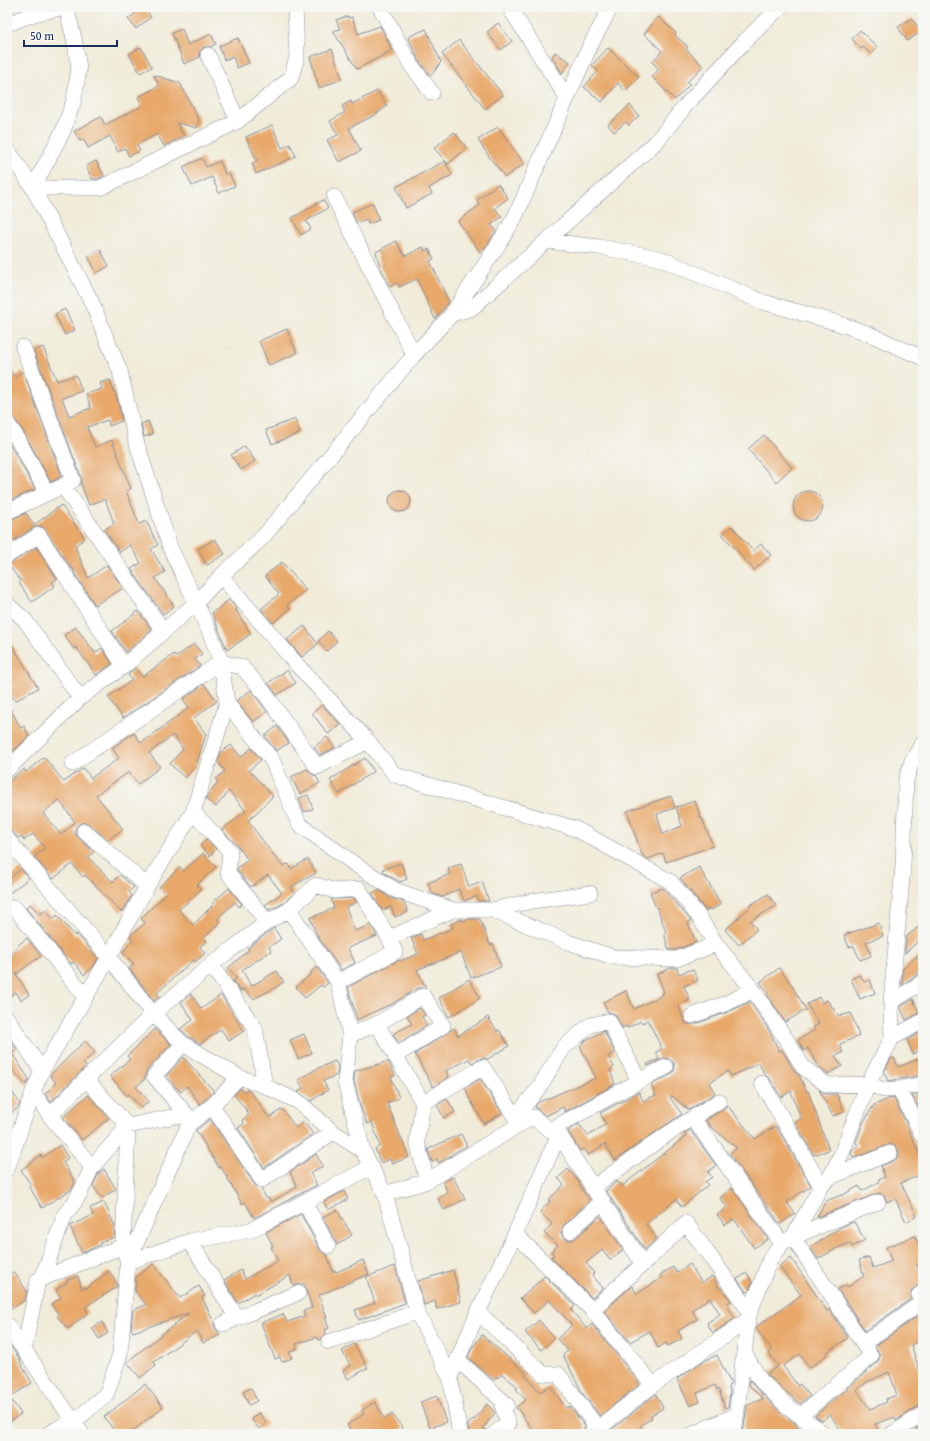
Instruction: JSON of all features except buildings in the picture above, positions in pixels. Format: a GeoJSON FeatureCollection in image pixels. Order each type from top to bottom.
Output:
{"type":"FeatureCollection","features":[{"type":"Feature","properties":{"kind":"street"},"geometry":{"type":"LineString","coordinates":[[7,24],[32,11],[66,7],[74,38],[79,68],[74,100],[63,131],[33,188]]}},
{"type":"Feature","properties":{"kind":"street"},"geometry":{"type":"LineString","coordinates":[[33,188],[100,188],[238,121],[291,78],[297,57],[295,7]]}},
{"type":"Feature","properties":{"kind":"street"},"geometry":{"type":"LineString","coordinates":[[380,7],[411,65],[432,93]]}},
{"type":"Feature","properties":{"kind":"street"},"geometry":{"type":"LineString","coordinates":[[509,7],[567,98]]}},
{"type":"Feature","properties":{"kind":"street"},"geometry":{"type":"LineString","coordinates":[[7,770],[80,698],[124,666],[164,632],[196,603],[221,576],[263,537],[414,355],[452,314],[515,217],[590,46],[611,7]]}},
{"type":"Feature","properties":{"kind":"street"},"geometry":{"type":"LineString","coordinates":[[452,314],[472,308],[656,142],[686,105],[744,42],[780,7]]}},
{"type":"Feature","properties":{"kind":"street"},"geometry":{"type":"LineString","coordinates":[[208,55],[238,121]]}},
{"type":"Feature","properties":{"kind":"street"},"geometry":{"type":"LineString","coordinates":[[7,149],[33,188],[92,301],[120,371],[136,441],[170,547],[210,633],[221,662],[227,703],[193,812],[147,886],[109,957],[42,1071],[33,1092],[7,1170]]}},
{"type":"Feature","properties":{"kind":"street"},"geometry":{"type":"LineString","coordinates":[[334,197],[414,355]]}},
{"type":"Feature","properties":{"kind":"street"},"geometry":{"type":"LineString","coordinates":[[547,241],[593,246],[659,258],[763,302],[867,333],[923,358]]}},
{"type":"Feature","properties":{"kind":"street"},"geometry":{"type":"LineString","coordinates":[[7,512],[73,480],[23,347]]}},
{"type":"Feature","properties":{"kind":"street"},"geometry":{"type":"LineString","coordinates":[[7,423],[16,436],[47,493]]}},
{"type":"Feature","properties":{"kind":"street"},"geometry":{"type":"LineString","coordinates":[[62,486],[164,632]]}},
{"type":"Feature","properties":{"kind":"street"},"geometry":{"type":"LineString","coordinates":[[7,556],[39,535],[124,666]]}},
{"type":"Feature","properties":{"kind":"street"},"geometry":{"type":"LineString","coordinates":[[221,576],[298,666],[368,741],[395,775],[576,829],[671,882],[697,914],[716,944],[753,990],[804,1067],[827,1085],[868,1084],[884,1090],[899,1089],[923,1084]]}},
{"type":"Feature","properties":{"kind":"street"},"geometry":{"type":"LineString","coordinates":[[7,604],[25,620],[80,698]]}},
{"type":"Feature","properties":{"kind":"street"},"geometry":{"type":"LineString","coordinates":[[72,764],[221,662],[242,667],[264,692],[318,767],[368,741]]}},
{"type":"Feature","properties":{"kind":"street"},"geometry":{"type":"LineString","coordinates":[[227,703],[272,760],[299,824],[356,865],[395,890],[453,910],[492,910],[532,901],[590,893]]}},
{"type":"Feature","properties":{"kind":"street"},"geometry":{"type":"LineString","coordinates":[[734,1434],[749,1316],[771,1258],[787,1240],[826,1182],[841,1155],[868,1084],[892,1038],[891,1002],[903,866],[906,780],[912,761],[923,743]]}},
{"type":"Feature","properties":{"kind":"street"},"geometry":{"type":"LineString","coordinates":[[193,812],[230,851],[228,873],[267,922]]}},
{"type":"Feature","properties":{"kind":"street"},"geometry":{"type":"LineString","coordinates":[[84,831],[147,886]]}},
{"type":"Feature","properties":{"kind":"street"},"geometry":{"type":"LineString","coordinates":[[7,839],[109,957],[153,1014],[183,1044],[240,1077],[265,1086],[299,1102],[333,1132],[363,1151]]}},
{"type":"Feature","properties":{"kind":"street"},"geometry":{"type":"LineString","coordinates":[[50,1116],[153,1014],[211,965],[267,922],[289,910],[316,885],[335,891],[359,889],[389,938],[395,952],[338,982]]}},
{"type":"Feature","properties":{"kind":"street"},"geometry":{"type":"LineString","coordinates":[[14,907],[85,996]]}},
{"type":"Feature","properties":{"kind":"street"},"geometry":{"type":"LineString","coordinates":[[289,910],[338,982],[350,1035],[345,1082],[363,1151],[385,1194],[417,1312],[450,1377],[460,1434]]}},
{"type":"Feature","properties":{"kind":"street"},"geometry":{"type":"LineString","coordinates":[[389,938],[453,910]]}},
{"type":"Feature","properties":{"kind":"street"},"geometry":{"type":"LineString","coordinates":[[492,910],[568,942],[613,956],[677,959],[716,944]]}},
{"type":"Feature","properties":{"kind":"street"},"geometry":{"type":"LineString","coordinates":[[211,965],[255,1028],[265,1086]]}},
{"type":"Feature","properties":{"kind":"street"},"geometry":{"type":"LineString","coordinates":[[891,1002],[923,982]]}},
{"type":"Feature","properties":{"kind":"street"},"geometry":{"type":"LineString","coordinates":[[692,1016],[727,1003],[753,990]]}},
{"type":"Feature","properties":{"kind":"street"},"geometry":{"type":"LineString","coordinates":[[350,1035],[377,1024],[422,996],[443,1026],[395,1056]]}},
{"type":"Feature","properties":{"kind":"street"},"geometry":{"type":"LineString","coordinates":[[7,1018],[42,1071]]}},
{"type":"Feature","properties":{"kind":"street"},"geometry":{"type":"LineString","coordinates":[[515,1117],[538,1088],[564,1047],[590,1026],[609,1021],[639,1081]]}},
{"type":"Feature","properties":{"kind":"street"},"geometry":{"type":"LineString","coordinates":[[892,1038],[923,1021]]}},
{"type":"Feature","properties":{"kind":"street"},"geometry":{"type":"LineString","coordinates":[[377,1024],[423,1103],[417,1141],[427,1181]]}},
{"type":"Feature","properties":{"kind":"street"},"geometry":{"type":"LineString","coordinates":[[183,1044],[154,1076],[187,1119]]}},
{"type":"Feature","properties":{"kind":"street"},"geometry":{"type":"LineString","coordinates":[[423,1103],[483,1067],[515,1117]]}},
{"type":"Feature","properties":{"kind":"street"},"geometry":{"type":"LineString","coordinates":[[450,1377],[478,1312],[515,1234],[554,1132],[639,1081],[666,1068]]}},
{"type":"Feature","properties":{"kind":"street"},"geometry":{"type":"LineString","coordinates":[[42,1278],[65,1214],[81,1192],[92,1168],[128,1126],[187,1119],[212,1106],[240,1077]]}},
{"type":"Feature","properties":{"kind":"street"},"geometry":{"type":"LineString","coordinates":[[86,1079],[128,1126],[123,1246],[128,1262]]}},
{"type":"Feature","properties":{"kind":"street"},"geometry":{"type":"LineString","coordinates":[[762,1083],[826,1182]]}},
{"type":"Feature","properties":{"kind":"street"},"geometry":{"type":"LineString","coordinates":[[899,1089],[923,1136]]}},
{"type":"Feature","properties":{"kind":"street"},"geometry":{"type":"LineString","coordinates":[[33,1092],[50,1116],[92,1168]]}},
{"type":"Feature","properties":{"kind":"street"},"geometry":{"type":"LineString","coordinates":[[592,1188],[719,1101]]}},
{"type":"Feature","properties":{"kind":"street"},"geometry":{"type":"LineString","coordinates":[[212,1106],[262,1180],[333,1132]]}},
{"type":"Feature","properties":{"kind":"street"},"geometry":{"type":"LineString","coordinates":[[515,1117],[533,1117],[554,1132],[592,1188],[603,1201],[643,1264]]}},
{"type":"Feature","properties":{"kind":"street"},"geometry":{"type":"LineString","coordinates":[[385,1194],[427,1181],[533,1117]]}},
{"type":"Feature","properties":{"kind":"street"},"geometry":{"type":"LineString","coordinates":[[693,1118],[787,1240],[871,1356],[800,1416]]}},
{"type":"Feature","properties":{"kind":"street"},"geometry":{"type":"LineString","coordinates":[[78,1428],[107,1393],[120,1354],[128,1262],[187,1119]]}},
{"type":"Feature","properties":{"kind":"street"},"geometry":{"type":"LineString","coordinates":[[826,1182],[890,1153]]}},
{"type":"Feature","properties":{"kind":"street"},"geometry":{"type":"LineString","coordinates":[[128,1262],[190,1241],[251,1230],[371,1167]]}},
{"type":"Feature","properties":{"kind":"street"},"geometry":{"type":"LineString","coordinates":[[570,1231],[603,1201]]}},
{"type":"Feature","properties":{"kind":"street"},"geometry":{"type":"LineString","coordinates":[[787,1240],[878,1202]]}},
{"type":"Feature","properties":{"kind":"street"},"geometry":{"type":"LineString","coordinates":[[305,1203],[328,1246]]}},
{"type":"Feature","properties":{"kind":"street"},"geometry":{"type":"LineString","coordinates":[[592,1310],[686,1223],[749,1316]]}},
{"type":"Feature","properties":{"kind":"street"},"geometry":{"type":"LineString","coordinates":[[515,1234],[592,1310],[653,1385]]}},
{"type":"Feature","properties":{"kind":"street"},"geometry":{"type":"LineString","coordinates":[[190,1241],[237,1318]]}},
{"type":"Feature","properties":{"kind":"street"},"geometry":{"type":"LineString","coordinates":[[24,1350],[38,1280],[123,1246]]}},
{"type":"Feature","properties":{"kind":"street"},"geometry":{"type":"LineString","coordinates":[[863,1344],[922,1302],[918,1295],[923,1292]]}},
{"type":"Feature","properties":{"kind":"street"},"geometry":{"type":"LineString","coordinates":[[223,1324],[298,1293]]}},
{"type":"Feature","properties":{"kind":"street"},"geometry":{"type":"LineString","coordinates":[[329,1342],[417,1312]]}},
{"type":"Feature","properties":{"kind":"street"},"geometry":{"type":"LineString","coordinates":[[478,1312],[543,1374],[558,1374],[594,1432],[653,1385],[749,1316]]}},
{"type":"Feature","properties":{"kind":"street"},"geometry":{"type":"LineString","coordinates":[[7,1325],[78,1428]]}},
{"type":"Feature","properties":{"kind":"street"},"geometry":{"type":"LineString","coordinates":[[744,1353],[761,1381],[786,1405],[822,1434]]}},
{"type":"Feature","properties":{"kind":"street"},"geometry":{"type":"LineString","coordinates":[[458,1360],[507,1405],[503,1408],[508,1423],[494,1434]]}},
{"type":"Feature","properties":{"kind":"street"},"geometry":{"type":"LineString","coordinates":[[892,1434],[923,1414]]}},
{"type":"Feature","properties":{"kind":"street"},"geometry":{"type":"LineString","coordinates":[[693,1434],[736,1415]]}},
{"type":"Feature","properties":{"kind":"street"},"geometry":{"type":"LineString","coordinates":[[49,1434],[60,1427],[78,1428]]}}]}
